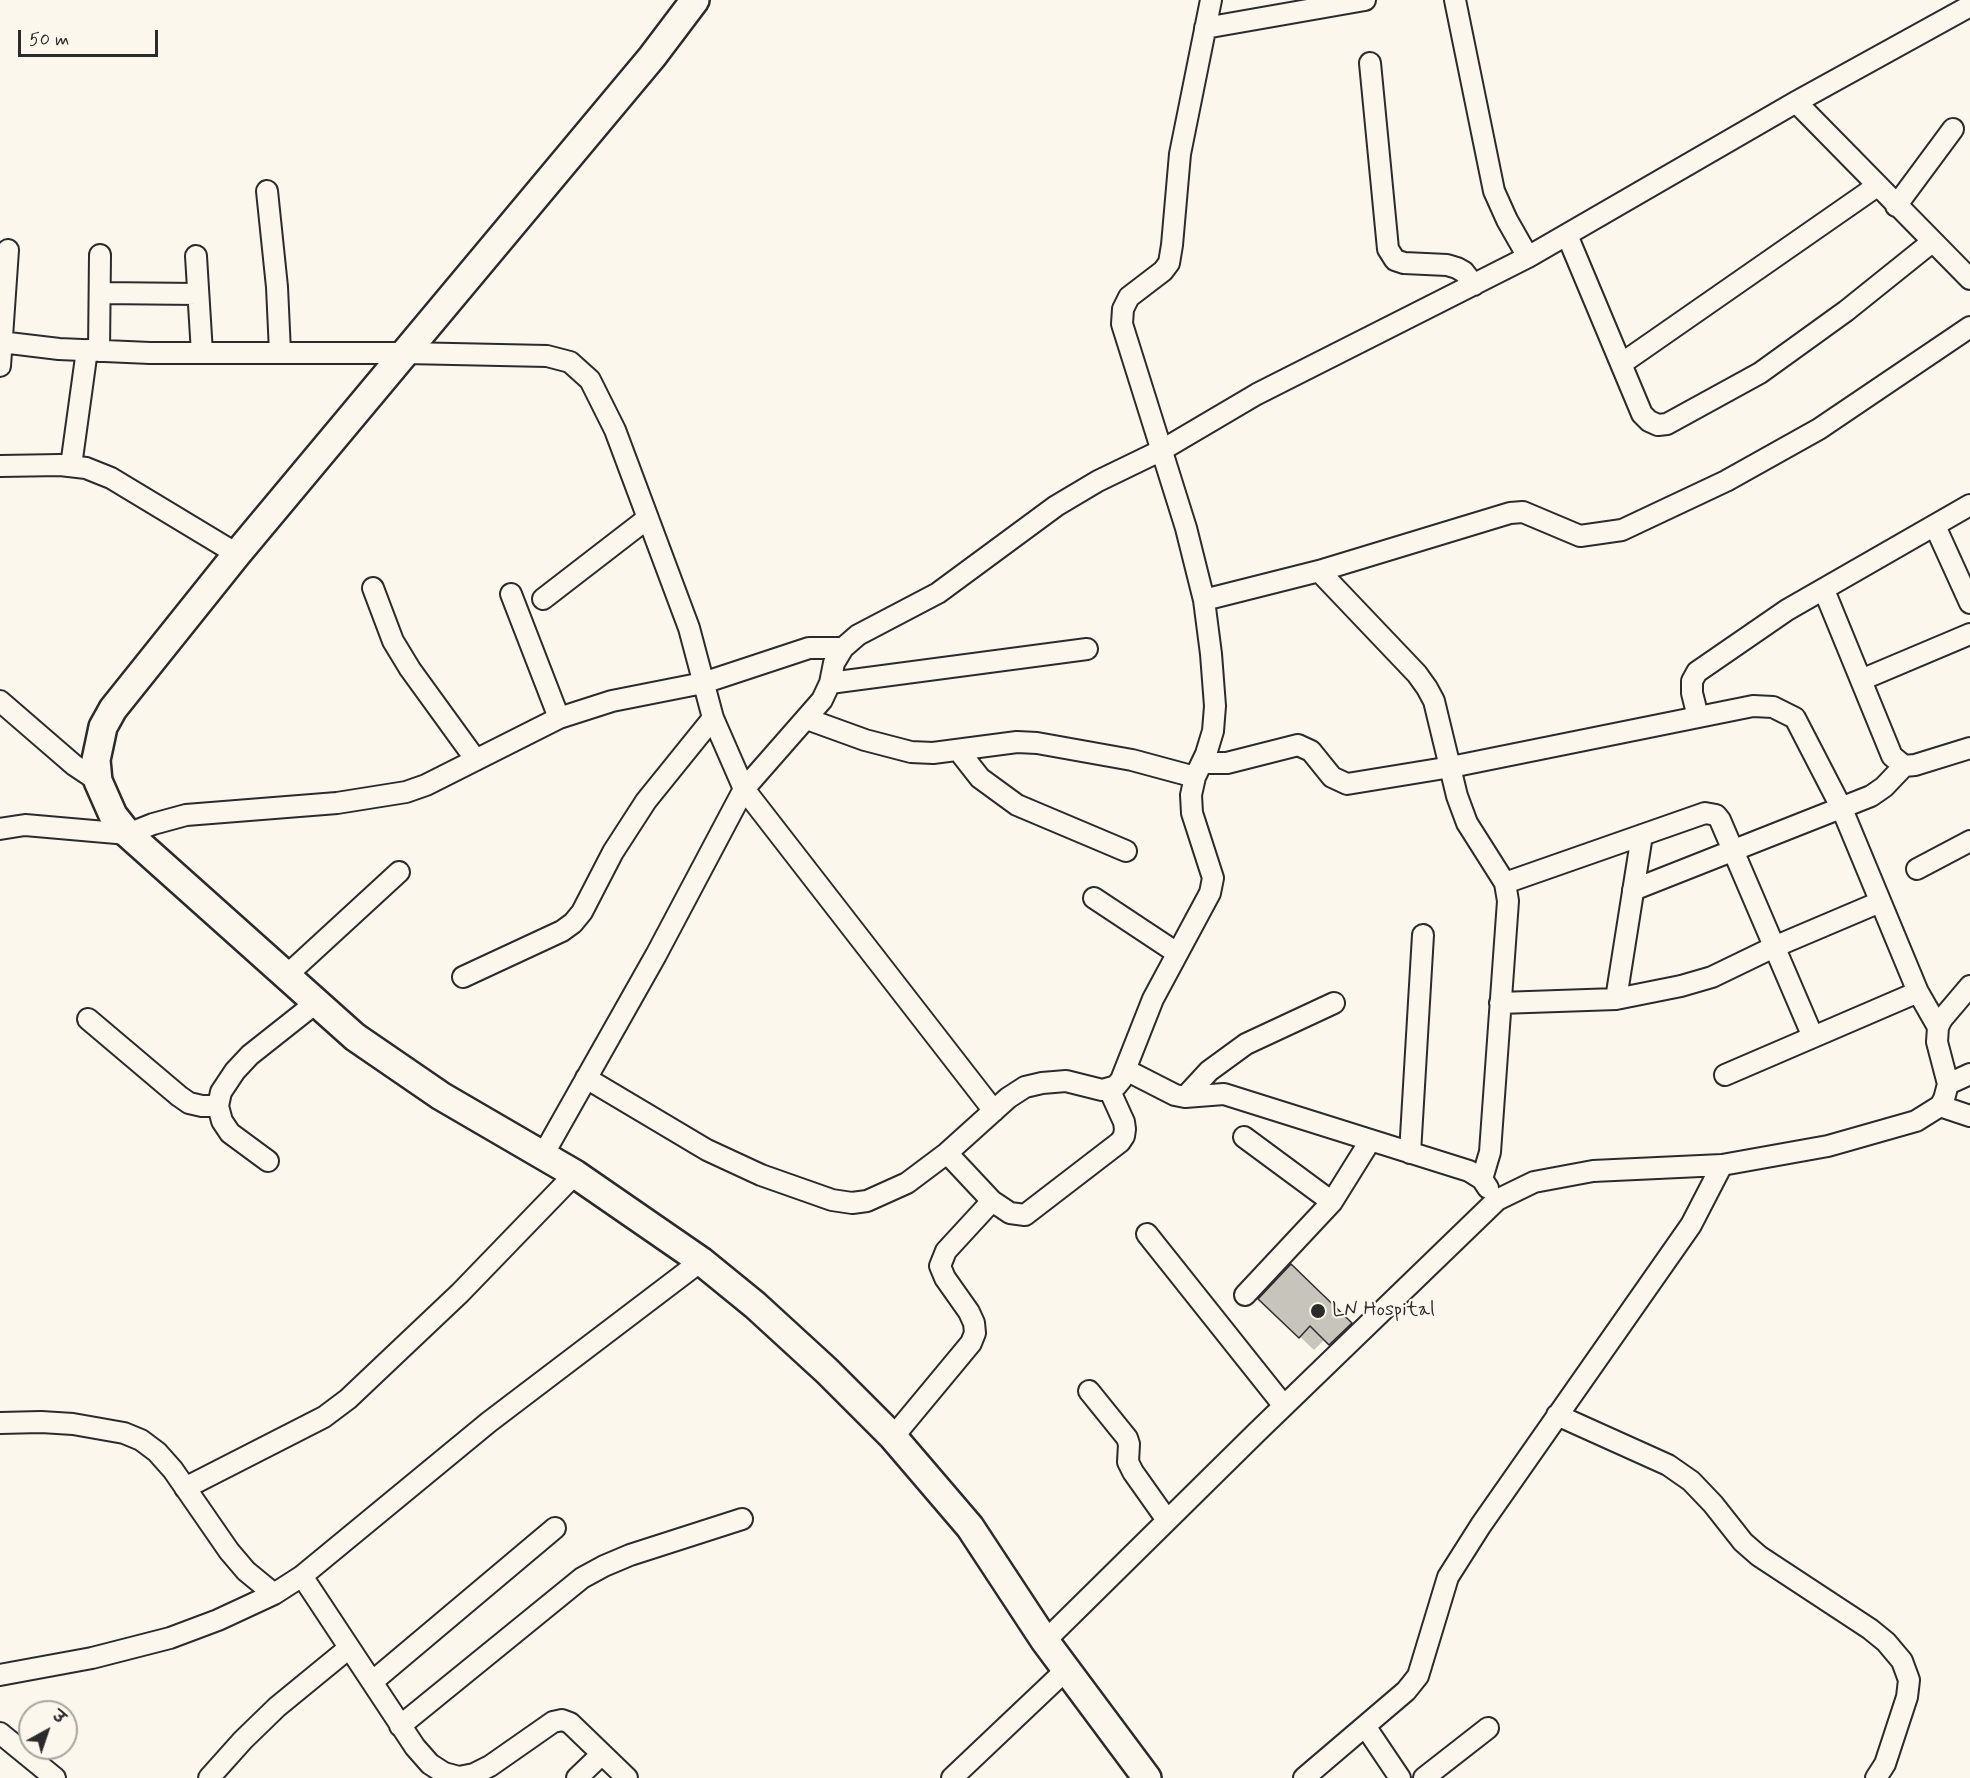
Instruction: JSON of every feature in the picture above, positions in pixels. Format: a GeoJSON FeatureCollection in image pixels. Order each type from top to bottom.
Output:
{"type":"FeatureCollection","features":[{"type":"Feature","properties":{"kind":"street"},"geometry":{"type":"LineString","coordinates":[[695,0],[652,57],[237,554],[113,709],[104,728],[96,760],[98,781],[113,814],[128,834],[355,1037],[441,1096],[575,1174],[701,1261],[756,1305],[827,1371],[893,1437],[970,1527],[1046,1641],[1147,1778]]}},
{"type":"Feature","properties":{"kind":"street"},"geometry":{"type":"LineString","coordinates":[[586,1078],[707,1150],[761,1175],[832,1200],[852,1203],[867,1201],[907,1183],[947,1153],[1008,1098],[1025,1087],[1066,1081],[1102,1090],[1109,1089],[1116,1086],[1126,1070],[1153,999],[1210,893],[1213,878],[1192,813],[1191,795],[1213,731],[1215,706],[1204,600],[1186,528],[1122,324],[1123,309],[1129,297],[1163,272],[1168,262],[1172,245],[1180,154],[1211,0]]}},
{"type":"Feature","properties":{"kind":"street"},"geometry":{"type":"LineString","coordinates":[[1205,28],[1365,0]]}},
{"type":"Feature","properties":{"kind":"street"},"geometry":{"type":"LineString","coordinates":[[1455,0],[1494,191],[1528,257]]}},
{"type":"Feature","properties":{"kind":"street"},"geometry":{"type":"LineString","coordinates":[[543,1155],[656,955],[744,789],[822,700],[830,683],[834,663],[843,648],[858,635],[938,593],[1056,506],[1098,481],[1162,450],[1257,394],[1528,257],[1796,102],[1970,6]]}},
{"type":"Feature","properties":{"kind":"street"},"geometry":{"type":"LineString","coordinates":[[1370,63],[1388,249],[1395,260],[1404,263],[1447,265],[1457,268],[1464,272],[1473,285]]}},
{"type":"Feature","properties":{"kind":"street"},"geometry":{"type":"LineString","coordinates":[[1796,102],[1932,243],[1970,279]]}},
{"type":"Feature","properties":{"kind":"street"},"geometry":{"type":"LineString","coordinates":[[1896,206],[1953,129]]}},
{"type":"Feature","properties":{"kind":"street"},"geometry":{"type":"LineString","coordinates":[[1621,364],[1877,186]]}},
{"type":"Feature","properties":{"kind":"street"},"geometry":{"type":"LineString","coordinates":[[267,190],[277,287],[280,352]]}},
{"type":"Feature","properties":{"kind":"street"},"geometry":{"type":"LineString","coordinates":[[1567,235],[1642,414],[1649,421],[1658,425],[1667,424],[1760,373],[1846,311],[1932,243]]}},
{"type":"Feature","properties":{"kind":"street"},"geometry":{"type":"LineString","coordinates":[[0,366],[8,250]]}},
{"type":"Feature","properties":{"kind":"street"},"geometry":{"type":"LineString","coordinates":[[71,466],[93,350],[100,293],[100,255]]}},
{"type":"Feature","properties":{"kind":"street"},"geometry":{"type":"LineString","coordinates":[[196,256],[202,353]]}},
{"type":"Feature","properties":{"kind":"street"},"geometry":{"type":"LineString","coordinates":[[100,293],[198,294]]}},
{"type":"Feature","properties":{"kind":"street"},"geometry":{"type":"LineString","coordinates":[[1204,600],[1319,571],[1510,513],[1523,512],[1580,536],[1622,530],[1726,481],[1819,429],[1970,327]]}},
{"type":"Feature","properties":{"kind":"street"},"geometry":{"type":"LineString","coordinates":[[1,342],[150,353],[280,352],[547,356],[570,362],[590,380],[615,430],[689,628],[713,718],[744,789],[994,1111]]}},
{"type":"Feature","properties":{"kind":"street"},"geometry":{"type":"LineString","coordinates":[[0,466],[86,468],[111,478],[237,554]]}},
{"type":"Feature","properties":{"kind":"street"},"geometry":{"type":"LineString","coordinates":[[1698,717],[1692,693],[1692,681],[1697,672],[1787,610],[1970,505]]}},
{"type":"Feature","properties":{"kind":"street"},"geometry":{"type":"LineString","coordinates":[[543,598],[648,518]]}},
{"type":"Feature","properties":{"kind":"street"},"geometry":{"type":"LineString","coordinates":[[1935,526],[1970,603]]}},
{"type":"Feature","properties":{"kind":"street"},"geometry":{"type":"LineString","coordinates":[[1319,571],[1417,674],[1427,688],[1434,701],[1457,796],[1467,823],[1505,883],[1508,901],[1490,1152],[1482,1179]]}},
{"type":"Feature","properties":{"kind":"street"},"geometry":{"type":"LineString","coordinates":[[373,588],[393,641],[410,669],[476,760]]}},
{"type":"Feature","properties":{"kind":"street"},"geometry":{"type":"LineString","coordinates":[[1824,590],[1892,756],[1904,766]]}},
{"type":"Feature","properties":{"kind":"street"},"geometry":{"type":"LineString","coordinates":[[511,594],[559,718]]}},
{"type":"Feature","properties":{"kind":"street"},"geometry":{"type":"LineString","coordinates":[[1861,680],[1970,634]]}},
{"type":"Feature","properties":{"kind":"street"},"geometry":{"type":"LineString","coordinates":[[0,829],[25,825],[128,834],[186,815],[383,797],[426,785],[559,718],[612,701],[703,683],[808,648],[843,648]]}},
{"type":"Feature","properties":{"kind":"street"},"geometry":{"type":"LineString","coordinates":[[830,683],[1087,649]]}},
{"type":"Feature","properties":{"kind":"street"},"geometry":{"type":"LineString","coordinates":[[0,701],[74,765],[98,781]]}},
{"type":"Feature","properties":{"kind":"street"},"geometry":{"type":"LineString","coordinates":[[807,719],[865,740],[911,752],[933,753],[1017,742],[1037,743],[1198,770],[1298,745],[1311,751],[1332,777],[1347,784],[1451,767],[1753,706],[1773,707],[1795,718],[1842,809],[1918,992],[1938,1027]]}},
{"type":"Feature","properties":{"kind":"street"},"geometry":{"type":"LineString","coordinates":[[463,977],[562,931],[573,923],[582,912],[613,852],[646,801],[713,718]]}},
{"type":"Feature","properties":{"kind":"street"},"geometry":{"type":"LineString","coordinates":[[1633,890],[1871,796],[1884,787],[1904,766],[1915,765],[1970,748]]}},
{"type":"Feature","properties":{"kind":"street"},"geometry":{"type":"LineString","coordinates":[[958,750],[980,778],[1017,805],[1126,850]]}},
{"type":"Feature","properties":{"kind":"street"},"geometry":{"type":"LineString","coordinates":[[1505,883],[1705,813],[1711,813],[1720,820],[1813,1037]]}},
{"type":"Feature","properties":{"kind":"street"},"geometry":{"type":"LineString","coordinates":[[1616,999],[1642,835]]}},
{"type":"Feature","properties":{"kind":"street"},"geometry":{"type":"LineString","coordinates":[[1917,869],[1970,841]]}},
{"type":"Feature","properties":{"kind":"street"},"geometry":{"type":"LineString","coordinates":[[287,975],[399,872]]}},
{"type":"Feature","properties":{"kind":"street"},"geometry":{"type":"LineString","coordinates":[[1094,898],[1178,953]]}},
{"type":"Feature","properties":{"kind":"street"},"geometry":{"type":"LineString","coordinates":[[1500,1003],[1616,999],[1682,986],[1712,977],[1774,947],[1880,902]]}},
{"type":"Feature","properties":{"kind":"street"},"geometry":{"type":"LineString","coordinates":[[1410,1153],[1423,935]]}},
{"type":"Feature","properties":{"kind":"street"},"geometry":{"type":"LineString","coordinates":[[1046,1641],[1167,1520],[1497,1200],[1534,1182],[1593,1171],[1722,1165],[1828,1146],[1916,1121],[1940,1106],[1944,1099],[1948,1084],[1937,1042],[1938,1027],[1970,986]]}},
{"type":"Feature","properties":{"kind":"street"},"geometry":{"type":"LineString","coordinates":[[1725,1075],[1918,992]]}},
{"type":"Feature","properties":{"kind":"street"},"geometry":{"type":"LineString","coordinates":[[268,1161],[230,1133],[222,1121],[218,1106],[221,1092],[235,1071],[250,1056],[317,1002]]}},
{"type":"Feature","properties":{"kind":"street"},"geometry":{"type":"LineString","coordinates":[[1185,1097],[1209,1071],[1246,1044],[1334,1003]]}},
{"type":"Feature","properties":{"kind":"street"},"geometry":{"type":"LineString","coordinates":[[88,1019],[179,1096],[196,1104],[218,1106]]}},
{"type":"Feature","properties":{"kind":"street"},"geometry":{"type":"LineString","coordinates":[[1126,1070],[1175,1095],[1185,1097],[1224,1094],[1469,1171],[1482,1179],[1497,1200]]}},
{"type":"Feature","properties":{"kind":"street"},"geometry":{"type":"LineString","coordinates":[[1948,1084],[1970,1074]]}},
{"type":"Feature","properties":{"kind":"street"},"geometry":{"type":"LineString","coordinates":[[947,1153],[992,1201],[1010,1213],[1025,1215],[1120,1142],[1125,1129],[1109,1089]]}},
{"type":"Feature","properties":{"kind":"street"},"geometry":{"type":"LineString","coordinates":[[1940,1106],[1970,1116]]}},
{"type":"Feature","properties":{"kind":"street"},"geometry":{"type":"LineString","coordinates":[[1244,1137],[1332,1202]]}},
{"type":"Feature","properties":{"kind":"street"},"geometry":{"type":"LineString","coordinates":[[1245,1295],[1332,1202],[1370,1141]]}},
{"type":"Feature","properties":{"kind":"street"},"geometry":{"type":"LineString","coordinates":[[1304,1778],[1406,1691],[1418,1676],[1440,1597],[1448,1577],[1481,1525],[1691,1225],[1722,1165]]}},
{"type":"Feature","properties":{"kind":"street"},"geometry":{"type":"LineString","coordinates":[[185,1488],[324,1417],[348,1399],[460,1293],[575,1174]]}},
{"type":"Feature","properties":{"kind":"street"},"geometry":{"type":"LineString","coordinates":[[893,1437],[970,1343],[975,1333],[969,1312],[945,1278],[940,1266],[946,1251],[992,1201]]}},
{"type":"Feature","properties":{"kind":"street"},"geometry":{"type":"LineString","coordinates":[[1147,1234],[1284,1406]]}},
{"type":"Feature","properties":{"kind":"street"},"geometry":{"type":"LineString","coordinates":[[0,1675],[92,1658],[170,1638],[218,1620],[274,1594],[302,1576],[489,1422],[701,1261]]}},
{"type":"Feature","properties":{"kind":"street"},"geometry":{"type":"LineString","coordinates":[[1089,1391],[1127,1438],[1128,1462],[1167,1520]]}},
{"type":"Feature","properties":{"kind":"street"},"geometry":{"type":"LineString","coordinates":[[1557,1415],[1668,1465],[1690,1481],[1713,1504],[1743,1542],[1759,1556],[1886,1642],[1902,1661],[1909,1680],[1908,1697],[1885,1764],[1876,1778]]}},
{"type":"Feature","properties":{"kind":"street"},"geometry":{"type":"LineString","coordinates":[[0,1423],[73,1424],[124,1433],[141,1440],[158,1452],[246,1571],[274,1594]]}},
{"type":"Feature","properties":{"kind":"street"},"geometry":{"type":"LineString","coordinates":[[400,1726],[582,1578],[630,1555],[742,1519]]}},
{"type":"Feature","properties":{"kind":"street"},"geometry":{"type":"LineString","coordinates":[[372,1683],[555,1528]]}},
{"type":"Feature","properties":{"kind":"street"},"geometry":{"type":"LineString","coordinates":[[302,1576],[415,1747],[430,1764],[444,1773],[459,1777],[474,1774],[490,1766],[553,1722],[562,1720],[570,1723],[627,1778]]}},
{"type":"Feature","properties":{"kind":"street"},"geometry":{"type":"LineString","coordinates":[[209,1778],[277,1707],[349,1648]]}},
{"type":"Feature","properties":{"kind":"street"},"geometry":{"type":"LineString","coordinates":[[952,1778],[1067,1669]]}},
{"type":"Feature","properties":{"kind":"street"},"geometry":{"type":"LineString","coordinates":[[1365,1726],[1400,1778]]}},
{"type":"Feature","properties":{"kind":"street"},"geometry":{"type":"LineString","coordinates":[[1424,1778],[1488,1728]]}},
{"type":"Feature","properties":{"kind":"street"},"geometry":{"type":"LineString","coordinates":[[0,1733],[55,1778]]}},
{"type":"Feature","properties":{"kind":"street"},"geometry":{"type":"LineString","coordinates":[[577,1778],[602,1754]]}},
{"type":"Feature","properties":{"kind":"building"},"geometry":{"type":"Polygon","coordinates":[[[1291,1264],[1352,1323],[1329,1345],[1310,1326],[1299,1338],[1258,1299],[1291,1264]]]}},
{"type":"Feature","properties":{"kind":"place","name":"LN Hospital"},"geometry":{"type":"Point","coordinates":[1318,1311]}}]}
